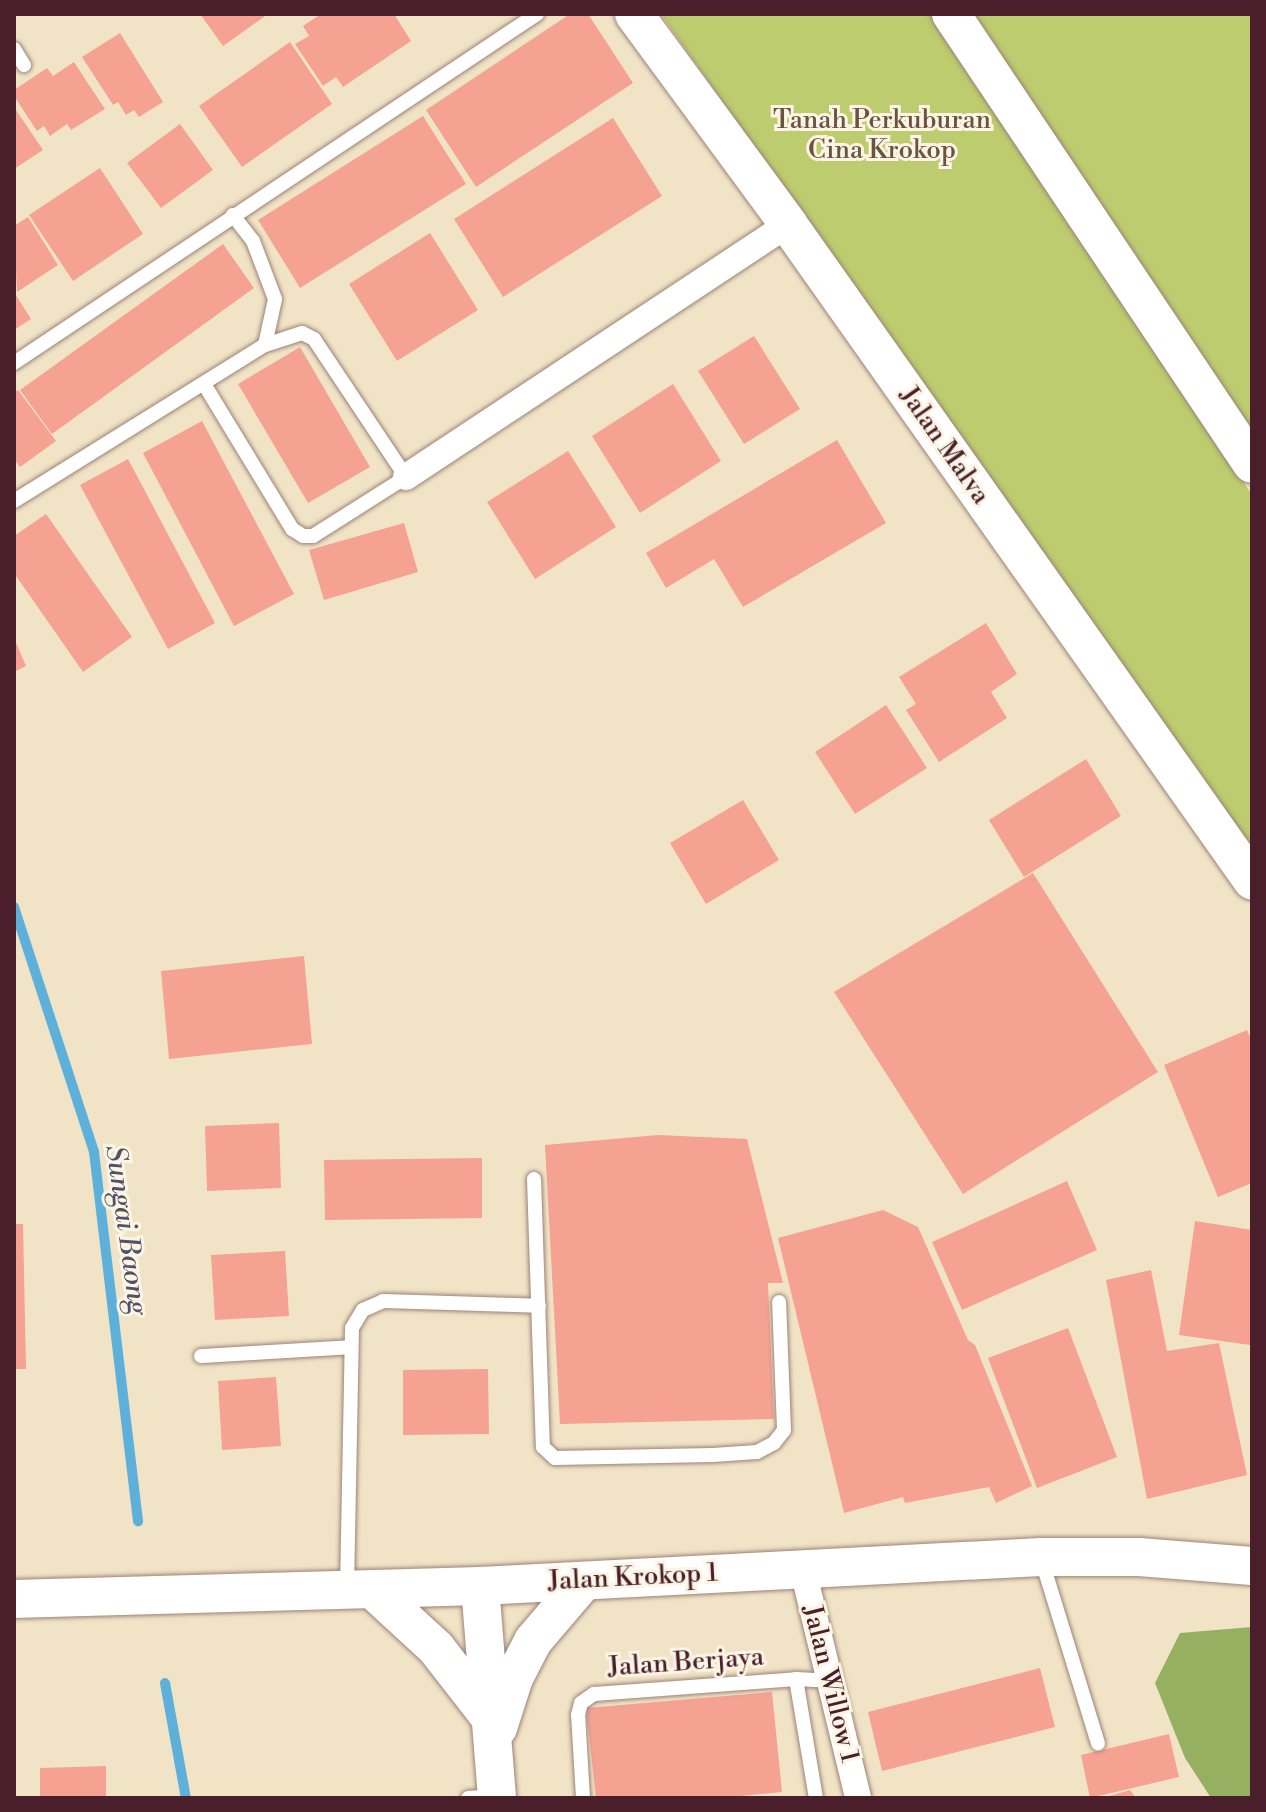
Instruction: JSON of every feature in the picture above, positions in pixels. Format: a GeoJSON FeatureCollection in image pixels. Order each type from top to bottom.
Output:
{"type":"FeatureCollection","features":[{"type":"Feature","properties":{"kind":"street","name":"Jalan Malva"},"geometry":{"type":"LineString","coordinates":[[634,14],[788,224],[1252,880]]}},
{"type":"Feature","properties":{"kind":"street"},"geometry":{"type":"LineString","coordinates":[[951,14],[1252,464]]}},
{"type":"Feature","properties":{"kind":"street"},"geometry":{"type":"LineString","coordinates":[[406,477],[788,224]]}},
{"type":"Feature","properties":{"kind":"street","name":"Jalan Krokop 1"},"geometry":{"type":"LineString","coordinates":[[14,1599],[480,1586],[1041,1557],[1139,1557],[1252,1566]]}},
{"type":"Feature","properties":{"kind":"street","name":"Jalan Willow 1"},"geometry":{"type":"LineString","coordinates":[[803,1570],[858,1798]]}},
{"type":"Feature","properties":{"kind":"street"},"geometry":{"type":"LineString","coordinates":[[487,1797],[500,1717],[514,1678],[533,1641],[584,1581]]}},
{"type":"Feature","properties":{"kind":"street"},"geometry":{"type":"LineString","coordinates":[[480,1586],[493,1758]]}},
{"type":"Feature","properties":{"kind":"street"},"geometry":{"type":"LineString","coordinates":[[360,1590],[436,1648],[488,1715]]}},
{"type":"Feature","properties":{"kind":"lane"},"geometry":{"type":"LineString","coordinates":[[14,363],[537,14]]}},
{"type":"Feature","properties":{"kind":"lane"},"geometry":{"type":"LineString","coordinates":[[14,49],[24,65]]}},
{"type":"Feature","properties":{"kind":"lane"},"geometry":{"type":"LineString","coordinates":[[233,215],[253,241],[275,299],[265,345]]}},
{"type":"Feature","properties":{"kind":"lane"},"geometry":{"type":"LineString","coordinates":[[14,501],[265,345],[302,333],[314,339],[406,477],[313,536],[303,536],[292,529],[204,384]]}},
{"type":"Feature","properties":{"kind":"lane"},"geometry":{"type":"LineString","coordinates":[[534,1179],[543,1447],[555,1458],[757,1452],[774,1443],[784,1430],[779,1302]]}},
{"type":"Feature","properties":{"kind":"lane"},"geometry":{"type":"LineString","coordinates":[[360,1590],[351,1347],[352,1328],[363,1310],[383,1301],[539,1306]]}},
{"type":"Feature","properties":{"kind":"lane"},"geometry":{"type":"LineString","coordinates":[[201,1356],[351,1347]]}},
{"type":"Feature","properties":{"kind":"lane"},"geometry":{"type":"LineString","coordinates":[[1041,1557],[1098,1743]]}},
{"type":"Feature","properties":{"kind":"lane"},"geometry":{"type":"LineString","coordinates":[[796,1679],[816,1798]]}},
{"type":"Feature","properties":{"kind":"lane","name":"Jalan Berjaya"},"geometry":{"type":"LineString","coordinates":[[583,1798],[578,1715],[581,1703],[594,1694],[796,1679],[830,1681]]}},
{"type":"Feature","properties":{"kind":"green space","name":"Tanah Perkuburan Cina Krokop"},"geometry":{"type":"Polygon","coordinates":[[[661,14],[932,14],[1075,221],[1252,495],[1252,854],[661,14]]]}},
{"type":"Feature","properties":{"kind":"green space","name":"Tanah Perkuburan Cina Krokop"},"geometry":{"type":"Polygon","coordinates":[[[971,14],[1252,14],[1252,434],[1072,160],[971,14]]]}},
{"type":"Feature","properties":{"kind":"green space"},"geometry":{"type":"Polygon","coordinates":[[[1252,1627],[1252,1798],[1211,1798],[1185,1758],[1155,1683],[1180,1633],[1252,1627]]]}},
{"type":"Feature","properties":{"kind":"building"},"geometry":{"type":"Polygon","coordinates":[[[200,14],[268,14],[223,46],[200,14]]]}},
{"type":"Feature","properties":{"kind":"building"},"geometry":{"type":"Polygon","coordinates":[[[321,14],[394,14],[411,41],[343,87],[336,77],[323,86],[295,44],[309,36],[303,26],[321,14]]]}},
{"type":"Feature","properties":{"kind":"building"},"geometry":{"type":"Polygon","coordinates":[[[570,14],[588,14],[633,83],[476,187],[426,110],[570,14]]]}},
{"type":"Feature","properties":{"kind":"building"},"geometry":{"type":"Polygon","coordinates":[[[120,33],[163,102],[139,117],[134,110],[126,115],[118,102],[113,105],[82,57],[120,33]]]}},
{"type":"Feature","properties":{"kind":"building"},"geometry":{"type":"Polygon","coordinates":[[[290,42],[332,104],[242,167],[199,106],[290,42]]]}},
{"type":"Feature","properties":{"kind":"building"},"geometry":{"type":"Polygon","coordinates":[[[74,62],[105,109],[71,130],[67,124],[50,136],[44,126],[37,131],[14,96],[14,90],[47,68],[53,76],[74,62]]]}},
{"type":"Feature","properties":{"kind":"building"},"geometry":{"type":"Polygon","coordinates":[[[14,107],[43,150],[14,169],[14,107]]]}},
{"type":"Feature","properties":{"kind":"building"},"geometry":{"type":"Polygon","coordinates":[[[423,116],[466,184],[300,288],[258,220],[423,116]]]}},
{"type":"Feature","properties":{"kind":"building"},"geometry":{"type":"Polygon","coordinates":[[[613,118],[662,196],[503,297],[454,219],[613,118]]]}},
{"type":"Feature","properties":{"kind":"building"},"geometry":{"type":"Polygon","coordinates":[[[180,124],[213,170],[161,208],[127,163],[180,124]]]}},
{"type":"Feature","properties":{"kind":"building"},"geometry":{"type":"Polygon","coordinates":[[[100,168],[143,234],[73,281],[29,215],[100,168]]]}},
{"type":"Feature","properties":{"kind":"building"},"geometry":{"type":"Polygon","coordinates":[[[28,217],[58,265],[17,292],[14,226],[28,217]]]}},
{"type":"Feature","properties":{"kind":"building"},"geometry":{"type":"Polygon","coordinates":[[[430,233],[478,310],[397,361],[349,284],[430,233]]]}},
{"type":"Feature","properties":{"kind":"building"},"geometry":{"type":"Polygon","coordinates":[[[223,244],[254,288],[52,434],[20,390],[223,244]]]}},
{"type":"Feature","properties":{"kind":"building"},"geometry":{"type":"Polygon","coordinates":[[[14,292],[31,319],[14,330],[14,292]]]}},
{"type":"Feature","properties":{"kind":"building"},"geometry":{"type":"Polygon","coordinates":[[[754,336],[800,409],[744,444],[698,371],[754,336]]]}},
{"type":"Feature","properties":{"kind":"building"},"geometry":{"type":"Polygon","coordinates":[[[300,347],[370,467],[308,503],[238,384],[300,347]]]}},
{"type":"Feature","properties":{"kind":"building"},"geometry":{"type":"Polygon","coordinates":[[[673,384],[721,461],[640,513],[592,436],[673,384]]]}},
{"type":"Feature","properties":{"kind":"building"},"geometry":{"type":"Polygon","coordinates":[[[18,390],[56,441],[20,467],[14,459],[14,393],[18,390]]]}},
{"type":"Feature","properties":{"kind":"building"},"geometry":{"type":"Polygon","coordinates":[[[202,421],[294,594],[234,626],[143,453],[202,421]]]}},
{"type":"Feature","properties":{"kind":"building"},"geometry":{"type":"Polygon","coordinates":[[[837,440],[886,523],[743,607],[714,559],[666,588],[646,553],[837,440]]]}},
{"type":"Feature","properties":{"kind":"building"},"geometry":{"type":"Polygon","coordinates":[[[568,451],[616,527],[535,579],[487,502],[568,451]]]}},
{"type":"Feature","properties":{"kind":"building"},"geometry":{"type":"Polygon","coordinates":[[[128,459],[215,623],[168,649],[80,485],[128,459]]]}},
{"type":"Feature","properties":{"kind":"building"},"geometry":{"type":"Polygon","coordinates":[[[46,514],[132,637],[83,672],[14,573],[14,536],[46,514]]]}},
{"type":"Feature","properties":{"kind":"building"},"geometry":{"type":"Polygon","coordinates":[[[404,523],[418,572],[324,600],[309,550],[404,523]]]}},
{"type":"Feature","properties":{"kind":"building"},"geometry":{"type":"Polygon","coordinates":[[[986,623],[1017,674],[991,692],[1007,718],[939,762],[906,710],[916,704],[899,677],[986,623]]]}},
{"type":"Feature","properties":{"kind":"building"},"geometry":{"type":"Polygon","coordinates":[[[14,638],[26,666],[14,672],[14,638]]]}},
{"type":"Feature","properties":{"kind":"building"},"geometry":{"type":"Polygon","coordinates":[[[886,705],[927,768],[855,814],[815,752],[886,705]]]}},
{"type":"Feature","properties":{"kind":"building"},"geometry":{"type":"Polygon","coordinates":[[[1086,759],[1121,816],[1024,877],[989,820],[1086,759]]]}},
{"type":"Feature","properties":{"kind":"building"},"geometry":{"type":"Polygon","coordinates":[[[743,800],[779,860],[706,904],[670,843],[743,800]]]}},
{"type":"Feature","properties":{"kind":"building"},"geometry":{"type":"Polygon","coordinates":[[[1033,873],[1158,1072],[963,1194],[834,992],[1033,873]]]}},
{"type":"Feature","properties":{"kind":"building"},"geometry":{"type":"Polygon","coordinates":[[[304,956],[312,1044],[169,1059],[161,971],[304,956]]]}},
{"type":"Feature","properties":{"kind":"building"},"geometry":{"type":"Polygon","coordinates":[[[1247,1030],[1252,1042],[1252,1183],[1218,1197],[1164,1065],[1247,1030]]]}},
{"type":"Feature","properties":{"kind":"building"},"geometry":{"type":"Polygon","coordinates":[[[279,1123],[281,1188],[207,1191],[205,1126],[279,1123]]]}},
{"type":"Feature","properties":{"kind":"building"},"geometry":{"type":"Polygon","coordinates":[[[658,1135],[747,1139],[783,1283],[768,1283],[774,1419],[560,1424],[545,1145],[658,1135]]]}},
{"type":"Feature","properties":{"kind":"building"},"geometry":{"type":"Polygon","coordinates":[[[482,1158],[482,1218],[325,1220],[324,1160],[482,1158]]]}},
{"type":"Feature","properties":{"kind":"building"},"geometry":{"type":"Polygon","coordinates":[[[1067,1181],[1097,1250],[962,1310],[932,1242],[1067,1181]]]}},
{"type":"Feature","properties":{"kind":"building"},"geometry":{"type":"Polygon","coordinates":[[[883,1210],[918,1227],[968,1340],[975,1345],[1032,1486],[996,1503],[989,1487],[905,1503],[903,1497],[844,1513],[778,1238],[883,1210]]]}},
{"type":"Feature","properties":{"kind":"building"},"geometry":{"type":"Polygon","coordinates":[[[1195,1221],[1252,1230],[1250,1345],[1179,1335],[1195,1221]]]}},
{"type":"Feature","properties":{"kind":"building"},"geometry":{"type":"Polygon","coordinates":[[[14,1224],[23,1224],[26,1369],[14,1369],[14,1224]]]}},
{"type":"Feature","properties":{"kind":"building"},"geometry":{"type":"Polygon","coordinates":[[[285,1251],[289,1316],[215,1320],[211,1255],[285,1251]]]}},
{"type":"Feature","properties":{"kind":"building"},"geometry":{"type":"Polygon","coordinates":[[[1151,1270],[1167,1351],[1219,1343],[1247,1475],[1147,1499],[1106,1280],[1151,1270]]]}},
{"type":"Feature","properties":{"kind":"building"},"geometry":{"type":"Polygon","coordinates":[[[1068,1328],[1117,1457],[1037,1488],[988,1358],[1068,1328]]]}},
{"type":"Feature","properties":{"kind":"building"},"geometry":{"type":"Polygon","coordinates":[[[488,1369],[489,1434],[403,1435],[403,1370],[488,1369]]]}},
{"type":"Feature","properties":{"kind":"building"},"geometry":{"type":"Polygon","coordinates":[[[276,1377],[281,1446],[222,1450],[218,1381],[276,1377]]]}},
{"type":"Feature","properties":{"kind":"building"},"geometry":{"type":"Polygon","coordinates":[[[1040,1668],[1055,1727],[882,1771],[868,1712],[1040,1668]]]}},
{"type":"Feature","properties":{"kind":"building"},"geometry":{"type":"Polygon","coordinates":[[[772,1692],[782,1792],[719,1798],[596,1798],[586,1708],[772,1692]]]}},
{"type":"Feature","properties":{"kind":"building"},"geometry":{"type":"Polygon","coordinates":[[[1169,1734],[1179,1777],[1090,1798],[1081,1755],[1169,1734]]]}},
{"type":"Feature","properties":{"kind":"building"},"geometry":{"type":"Polygon","coordinates":[[[106,1766],[106,1798],[40,1798],[40,1768],[106,1766]]]}},
{"type":"Feature","properties":{"kind":"building"},"geometry":{"type":"Polygon","coordinates":[[[1130,1790],[1136,1798],[1106,1798],[1106,1797],[1130,1790]]]}},
{"type":"Feature","properties":{"kind":"waterway","name":"Sungai Baong"},"geometry":{"type":"LineString","coordinates":[[14,907],[94,1152],[138,1521]]}},
{"type":"Feature","properties":{"kind":"waterway","name":"Sungai Baong"},"geometry":{"type":"LineString","coordinates":[[165,1683],[186,1798]]}}]}
